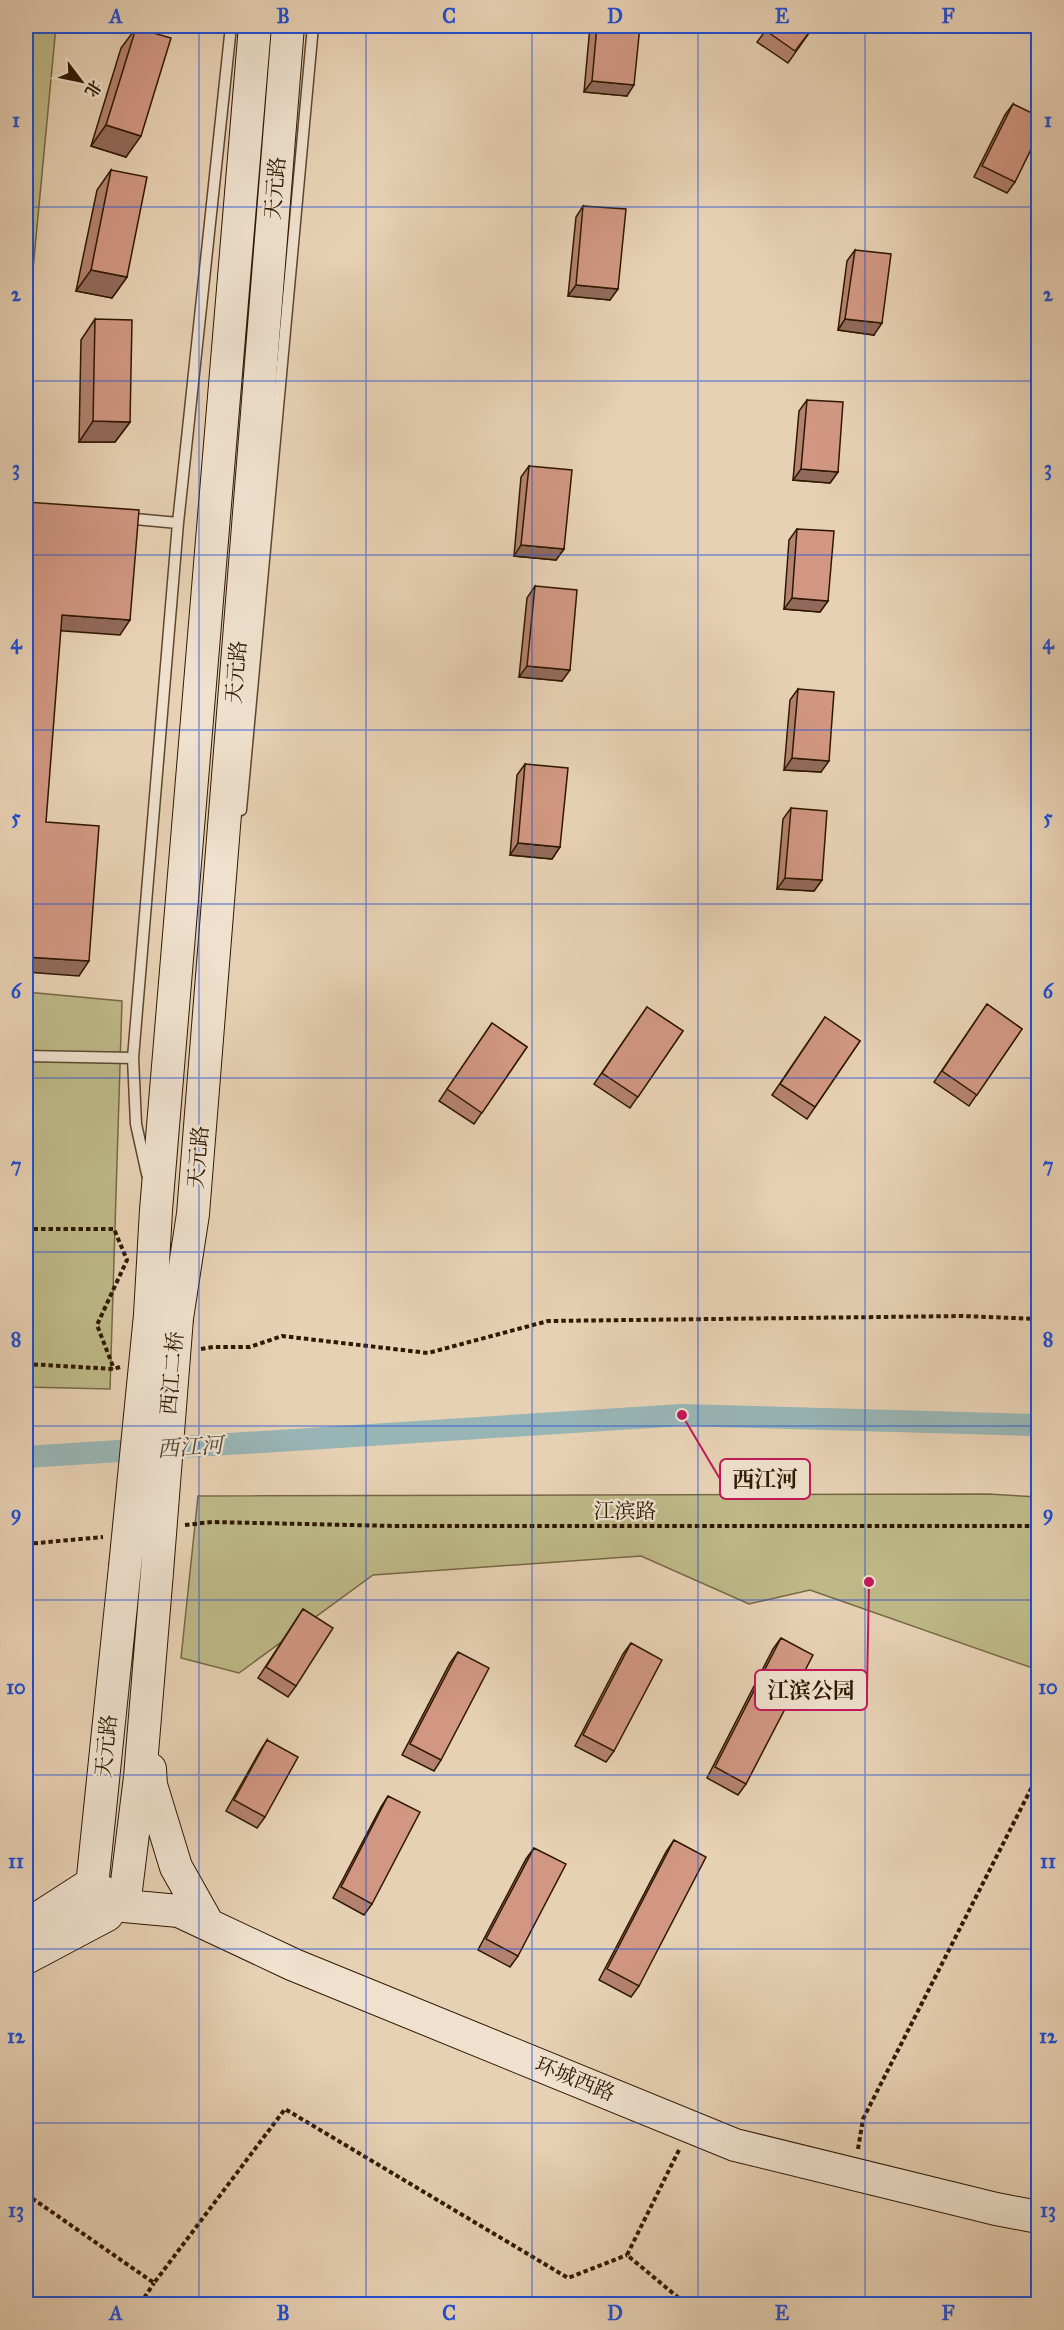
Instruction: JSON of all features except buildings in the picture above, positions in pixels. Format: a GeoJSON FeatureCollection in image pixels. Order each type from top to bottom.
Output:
{"type":"FeatureCollection","features":[{"type":"Feature","properties":{"kind":"main road","name":"天元路"},"geometry":{"type":"LineString","coordinates":[[164,1316],[156,1210],[255,26]]}},
{"type":"Feature","properties":{"kind":"main road","name":"天元路"},"geometry":{"type":"LineString","coordinates":[[164,1316],[193,1214],[288,26]]}},
{"type":"Feature","properties":{"kind":"main road","name":"西江二桥"},"geometry":{"type":"LineString","coordinates":[[125,1567],[164,1316]]}},
{"type":"Feature","properties":{"kind":"main road","name":"西江二桥"},"geometry":{"type":"LineString","coordinates":[[157,1572],[164,1316]]}},
{"type":"Feature","properties":{"kind":"main road","name":"天元路"},"geometry":{"type":"LineString","coordinates":[[88,1925],[125,1567]]}},
{"type":"Feature","properties":{"kind":"main road","name":"天元路"},"geometry":{"type":"LineString","coordinates":[[124,1906],[140,1778],[145,1692],[157,1572]]}},
{"type":"Feature","properties":{"kind":"main road"},"geometry":{"type":"LineString","coordinates":[[145,1692],[151,1785],[176,1867],[208,1923]]}},
{"type":"Feature","properties":{"kind":"main road"},"geometry":{"type":"LineString","coordinates":[[26,1926],[91,1884],[124,1906],[26,1958]]}},
{"type":"Feature","properties":{"kind":"main road","name":"环城西路"},"geometry":{"type":"LineString","coordinates":[[124,1906],[179,1911],[294,1965],[735,2145],[1038,2217]]}},
{"type":"Feature","properties":{"kind":"lane"},"geometry":{"type":"LineString","coordinates":[[156,1210],[136,1125],[133,1058],[178,523],[231,26]]}},
{"type":"Feature","properties":{"kind":"lane"},"geometry":{"type":"LineString","coordinates":[[240,818],[313,26]]}},
{"type":"Feature","properties":{"kind":"lane"},"geometry":{"type":"LineString","coordinates":[[108,516],[178,523]]}},
{"type":"Feature","properties":{"kind":"lane"},"geometry":{"type":"LineString","coordinates":[[26,1056],[133,1058]]}},
{"type":"Feature","properties":{"kind":"lane"},"geometry":{"type":"LineString","coordinates":[[193,1214],[209,1145]]}},
{"type":"Feature","properties":{"kind":"path"},"geometry":{"type":"LineString","coordinates":[[26,1229],[114,1229],[127,1260],[97,1325],[114,1369]]}},
{"type":"Feature","properties":{"kind":"path"},"geometry":{"type":"LineString","coordinates":[[191,1352],[213,1347],[250,1347],[282,1336],[428,1353],[548,1321],[963,1316],[1038,1318]]}},
{"type":"Feature","properties":{"kind":"path"},"geometry":{"type":"LineString","coordinates":[[26,1364],[114,1369],[125,1366]]}},
{"type":"Feature","properties":{"kind":"path","name":"江滨路"},"geometry":{"type":"LineString","coordinates":[[212,1521],[396,1526],[1038,1526]]}},
{"type":"Feature","properties":{"kind":"path"},"geometry":{"type":"LineString","coordinates":[[854,2174],[863,2119],[1038,1775]]}},
{"type":"Feature","properties":{"kind":"path"},"geometry":{"type":"LineString","coordinates":[[140,2304],[285,2109],[568,2278],[627,2255],[690,2127]]}},
{"type":"Feature","properties":{"kind":"path"},"geometry":{"type":"LineString","coordinates":[[26,2194],[154,2283]]}},
{"type":"Feature","properties":{"kind":"path"},"geometry":{"type":"LineString","coordinates":[[627,2255],[686,2304]]}},
{"type":"Feature","properties":{"kind":"shaded area"},"geometry":{"type":"Polygon","coordinates":[[[26,26],[56,26],[26,343],[26,26]]]}},
{"type":"Feature","properties":{"kind":"shaded area"},"geometry":{"type":"Polygon","coordinates":[[[26,992],[122,1001],[110,1389],[26,1387],[26,992]]]}},
{"type":"Feature","properties":{"kind":"shaded area"},"geometry":{"type":"Polygon","coordinates":[[[988,1494],[1038,1497],[1038,1670],[810,1590],[749,1604],[641,1556],[373,1575],[239,1673],[181,1658],[198,1496],[988,1494]]]}},
{"type":"Feature","properties":{"kind":"waterway","name":"西江河"},"geometry":{"type":"LineString","coordinates":[[26,1457],[682,1415],[1038,1425]]}},
{"type":"Feature","properties":{"kind":"place","name":"西江河"},"geometry":{"type":"Point","coordinates":[682,1415]}},
{"type":"Feature","properties":{"kind":"place","name":"江滨公园"},"geometry":{"type":"Point","coordinates":[869,1582]}}]}
